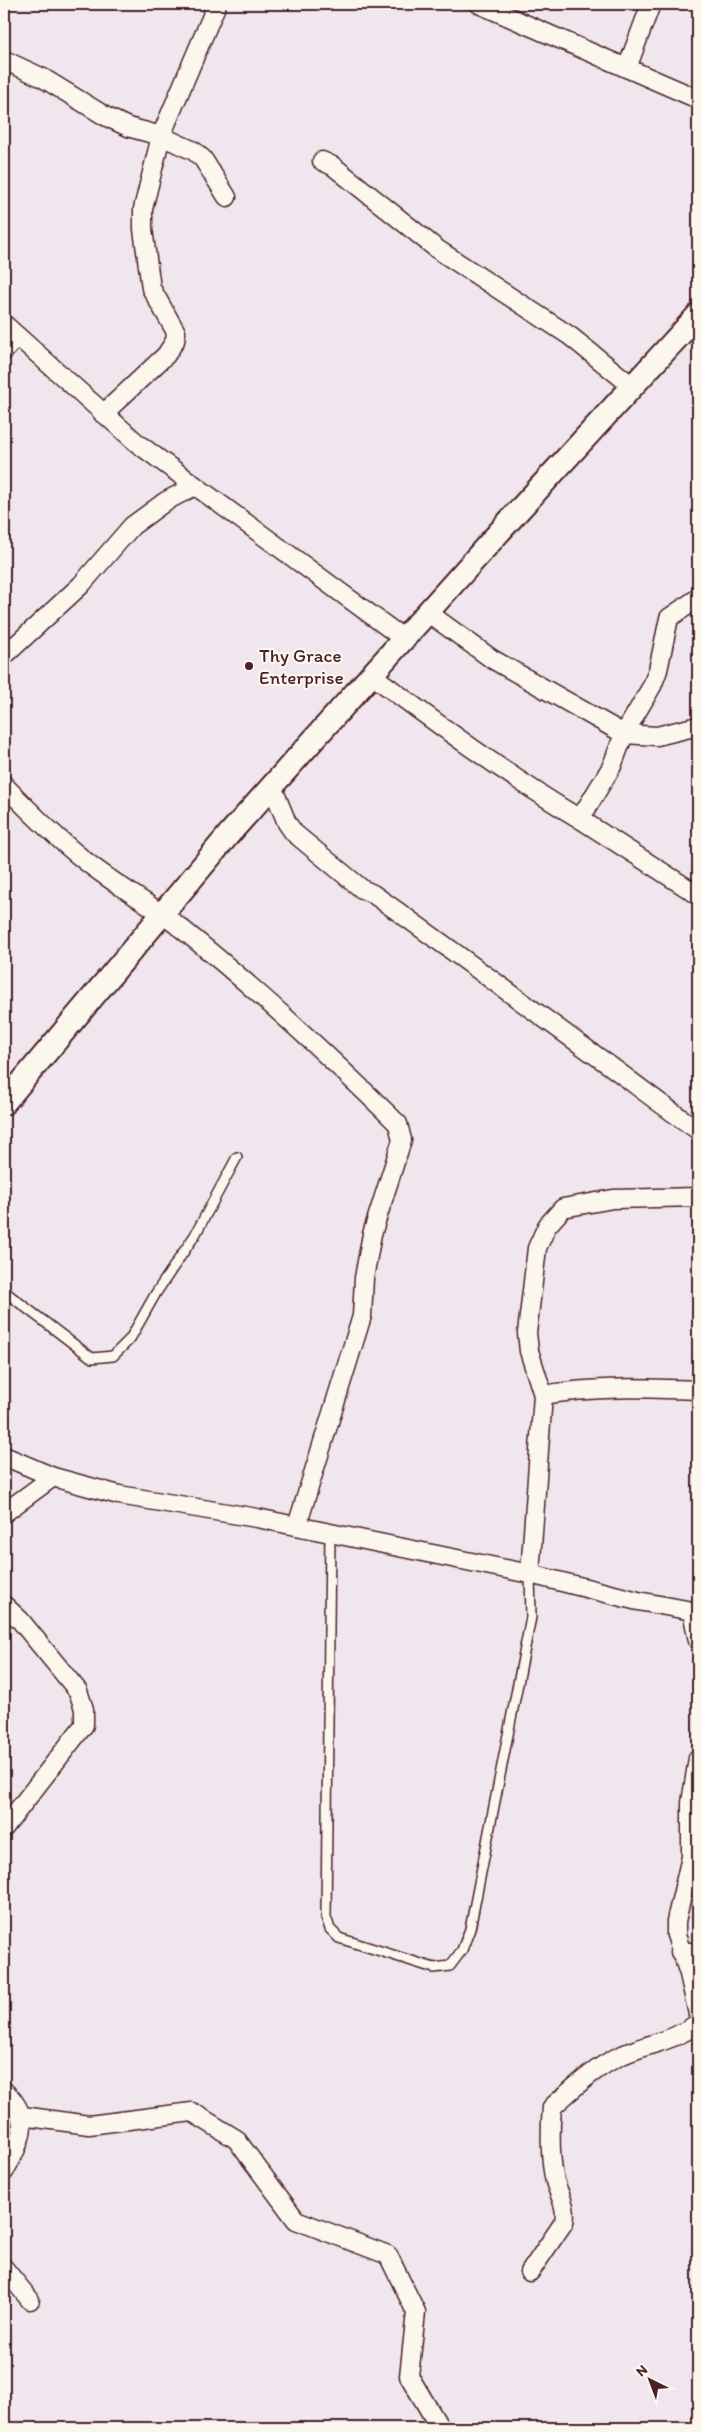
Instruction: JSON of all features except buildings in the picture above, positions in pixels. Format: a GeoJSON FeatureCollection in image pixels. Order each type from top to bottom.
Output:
{"type":"FeatureCollection","features":[{"type":"Feature","properties":{"kind":"street"},"geometry":{"type":"LineString","coordinates":[[102,414],[166,355],[175,342],[176,332],[151,288],[143,229],[143,209],[161,136],[217,4]]}},
{"type":"Feature","properties":{"kind":"street"},"geometry":{"type":"LineString","coordinates":[[479,4],[698,99]]}},
{"type":"Feature","properties":{"kind":"street"},"geometry":{"type":"LineString","coordinates":[[627,68],[652,4]]}},
{"type":"Feature","properties":{"kind":"street"},"geometry":{"type":"LineString","coordinates":[[4,60],[43,78],[105,116],[128,127],[161,136],[194,151],[203,159],[227,196]]}},
{"type":"Feature","properties":{"kind":"street"},"geometry":{"type":"LineString","coordinates":[[322,162],[333,166],[437,250],[570,336],[632,386]]}},
{"type":"Feature","properties":{"kind":"street"},"geometry":{"type":"LineString","coordinates":[[4,1103],[162,913],[272,786],[698,315]]}},
{"type":"Feature","properties":{"kind":"street"},"geometry":{"type":"LineString","coordinates":[[4,324],[102,414],[137,443],[404,639]]}},
{"type":"Feature","properties":{"kind":"street"},"geometry":{"type":"LineString","coordinates":[[4,351],[17,336]]}},
{"type":"Feature","properties":{"kind":"street"},"geometry":{"type":"LineString","coordinates":[[4,656],[81,585],[132,526],[166,501],[195,486]]}},
{"type":"Feature","properties":{"kind":"street"},"geometry":{"type":"LineString","coordinates":[[580,819],[612,766],[624,734],[652,686],[658,670],[670,618],[698,598]]}},
{"type":"Feature","properties":{"kind":"street"},"geometry":{"type":"LineString","coordinates":[[428,612],[492,659],[624,734],[657,736],[698,726]]}},
{"type":"Feature","properties":{"kind":"street"},"geometry":{"type":"LineString","coordinates":[[372,675],[465,745],[527,787],[580,819],[698,896]]}},
{"type":"Feature","properties":{"kind":"street"},"geometry":{"type":"LineString","coordinates":[[4,785],[47,829],[84,860],[162,913],[231,968],[305,1034],[398,1124],[401,1131],[400,1148],[372,1234],[364,1278],[362,1316],[297,1526]]}},
{"type":"Feature","properties":{"kind":"street"},"geometry":{"type":"LineString","coordinates":[[272,786],[287,823],[294,833],[362,889],[373,894],[441,945],[470,962],[558,1030],[698,1130]]}},
{"type":"Feature","properties":{"kind":"street"},"geometry":{"type":"LineString","coordinates":[[530,1574],[543,1395],[529,1351],[527,1333],[537,1248],[547,1226],[563,1208],[613,1198],[698,1197]]}},
{"type":"Feature","properties":{"kind":"street"},"geometry":{"type":"LineString","coordinates":[[543,1395],[576,1389],[610,1387],[698,1390]]}},
{"type":"Feature","properties":{"kind":"street"},"geometry":{"type":"LineString","coordinates":[[4,1456],[53,1477],[119,1495],[297,1526],[530,1574],[638,1601],[695,1612],[698,1641]]}},
{"type":"Feature","properties":{"kind":"street"},"geometry":{"type":"LineString","coordinates":[[4,1513],[53,1477]]}},
{"type":"Feature","properties":{"kind":"street"},"geometry":{"type":"LineString","coordinates":[[4,1605],[20,1620],[78,1691],[84,1709],[84,1725],[4,1828]]}},
{"type":"Feature","properties":{"kind":"street"},"geometry":{"type":"LineString","coordinates":[[698,1758],[691,1857],[676,1921],[680,1952],[689,1974],[698,2014]]}},
{"type":"Feature","properties":{"kind":"street"},"geometry":{"type":"LineString","coordinates":[[680,1952],[698,1952]]}},
{"type":"Feature","properties":{"kind":"street"},"geometry":{"type":"LineString","coordinates":[[530,2272],[564,2222],[566,2213],[554,2179],[550,2127],[552,2108],[579,2083],[619,2056],[665,2042],[687,2032],[698,2022]]}},
{"type":"Feature","properties":{"kind":"street"},"geometry":{"type":"LineString","coordinates":[[4,2091],[17,2102],[22,2116],[22,2133],[4,2172]]}},
{"type":"Feature","properties":{"kind":"street"},"geometry":{"type":"LineString","coordinates":[[22,2116],[89,2125],[192,2112],[236,2139],[296,2220],[388,2255],[416,2312],[409,2376],[440,2428]]}},
{"type":"Feature","properties":{"kind":"street"},"geometry":{"type":"LineString","coordinates":[[4,2268],[30,2300]]}},
{"type":"Feature","properties":{"kind":"lane"},"geometry":{"type":"LineString","coordinates":[[4,1290],[92,1358],[113,1356],[130,1339],[156,1294],[195,1235],[237,1157]]}},
{"type":"Feature","properties":{"kind":"lane"},"geometry":{"type":"LineString","coordinates":[[330,1534],[326,1917],[330,1929],[339,1938],[434,1968],[450,1966],[462,1950],[470,1929],[531,1617],[530,1574]]}},
{"type":"Feature","properties":{"kind":"place","name":"Thy Grace Enterprise"},"geometry":{"type":"Point","coordinates":[249,666]}}]}
